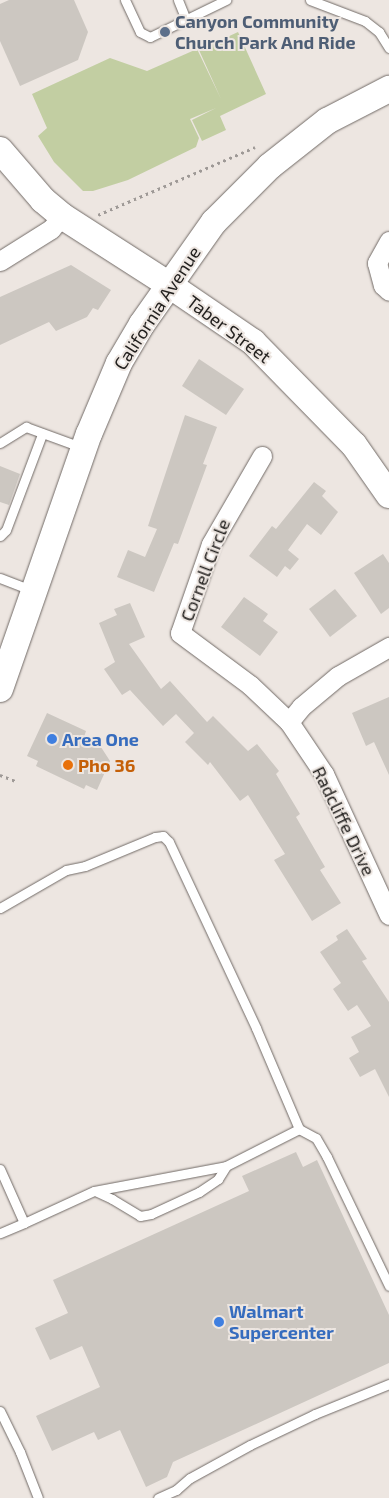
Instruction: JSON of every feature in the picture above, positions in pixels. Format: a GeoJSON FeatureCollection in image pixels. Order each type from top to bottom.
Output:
{"type":"FeatureCollection","features":[{"type":"Feature","properties":{"kind":"main road","name":"California Avenue"},"geometry":{"type":"LineString","coordinates":[[0,689],[12,643],[34,592],[84,448],[119,363],[168,284],[214,222],[270,166],[327,121],[389,89]]}},
{"type":"Feature","properties":{"kind":"main road","name":"Taber Street"},"geometry":{"type":"LineString","coordinates":[[0,150],[43,200],[62,216],[168,284],[253,342],[354,445],[389,495]]}},
{"type":"Feature","properties":{"kind":"street"},"geometry":{"type":"LineString","coordinates":[[0,261],[51,229],[62,216]]}},
{"type":"Feature","properties":{"kind":"street"},"geometry":{"type":"LineString","coordinates":[[389,241],[377,263],[383,285],[389,291]]}},
{"type":"Feature","properties":{"kind":"street","name":"Cornell Circle"},"geometry":{"type":"LineString","coordinates":[[180,633],[211,544],[262,456]]}},
{"type":"Feature","properties":{"kind":"street","name":"Radcliffe Drive"},"geometry":{"type":"LineString","coordinates":[[180,633],[250,685],[289,722],[324,774],[389,915]]}},
{"type":"Feature","properties":{"kind":"street"},"geometry":{"type":"LineString","coordinates":[[289,722],[301,707],[338,676],[389,647]]}},
{"type":"Feature","properties":{"kind":"lane"},"geometry":{"type":"LineString","coordinates":[[125,0],[140,32],[150,37],[226,0]]}},
{"type":"Feature","properties":{"kind":"lane"},"geometry":{"type":"LineString","coordinates":[[178,0],[186,20]]}},
{"type":"Feature","properties":{"kind":"lane"},"geometry":{"type":"LineString","coordinates":[[310,0],[365,21],[379,32],[389,48]]}},
{"type":"Feature","properties":{"kind":"lane"},"geometry":{"type":"LineString","coordinates":[[0,443],[26,427],[84,448]]}},
{"type":"Feature","properties":{"kind":"lane"},"geometry":{"type":"LineString","coordinates":[[0,536],[6,530],[42,434]]}},
{"type":"Feature","properties":{"kind":"lane"},"geometry":{"type":"LineString","coordinates":[[0,578],[34,592]]}},
{"type":"Feature","properties":{"kind":"lane"},"geometry":{"type":"LineString","coordinates":[[0,908],[66,870],[85,866],[155,837],[163,836],[169,842],[252,1020],[299,1129],[316,1138],[327,1157],[389,1286]]}},
{"type":"Feature","properties":{"kind":"lane"},"geometry":{"type":"LineString","coordinates":[[0,1233],[94,1191],[226,1166],[299,1129]]}},
{"type":"Feature","properties":{"kind":"lane"},"geometry":{"type":"LineString","coordinates":[[94,1191],[112,1198],[140,1216],[151,1214],[198,1192],[218,1179],[226,1166]]}},
{"type":"Feature","properties":{"kind":"lane"},"geometry":{"type":"LineString","coordinates":[[0,1169],[24,1222]]}},
{"type":"Feature","properties":{"kind":"lane"},"geometry":{"type":"LineString","coordinates":[[158,1498],[176,1490],[190,1478],[250,1445],[315,1414],[389,1384]]}},
{"type":"Feature","properties":{"kind":"lane"},"geometry":{"type":"LineString","coordinates":[[0,1411],[20,1452],[38,1498]]}},
{"type":"Feature","properties":{"kind":"path"},"geometry":{"type":"LineString","coordinates":[[85,231],[94,217],[255,147]]}},
{"type":"Feature","properties":{"kind":"path"},"geometry":{"type":"LineString","coordinates":[[0,775],[16,781]]}},
{"type":"Feature","properties":{"kind":"green space"},"geometry":{"type":"Polygon","coordinates":[[[238,32],[266,94],[220,116],[226,130],[202,141],[192,120],[216,108],[190,119],[199,138],[196,147],[128,180],[93,191],[83,191],[54,162],[38,136],[47,128],[32,94],[110,58],[147,71],[197,49],[221,99],[199,50],[238,32]]]}},
{"type":"Feature","properties":{"kind":"building"},"geometry":{"type":"Polygon","coordinates":[[[9,0],[74,0],[88,32],[78,60],[20,86],[0,41],[0,4],[9,0]]]}},
{"type":"Feature","properties":{"kind":"building"},"geometry":{"type":"Polygon","coordinates":[[[71,265],[111,290],[98,310],[93,308],[87,317],[56,331],[49,322],[0,345],[0,297],[71,265]]]}},
{"type":"Feature","properties":{"kind":"building"},"geometry":{"type":"Polygon","coordinates":[[[199,359],[244,389],[226,415],[182,386],[199,359]]]}},
{"type":"Feature","properties":{"kind":"building"},"geometry":{"type":"Polygon","coordinates":[[[185,415],[217,427],[203,464],[207,465],[178,544],[174,543],[154,592],[117,577],[128,550],[145,557],[157,529],[148,526],[185,415]]]}},
{"type":"Feature","properties":{"kind":"building"},"geometry":{"type":"Polygon","coordinates":[[[0,466],[20,474],[9,505],[0,502],[0,466]]]}},
{"type":"Feature","properties":{"kind":"building"},"geometry":{"type":"Polygon","coordinates":[[[314,482],[326,491],[322,496],[338,512],[321,535],[307,524],[288,550],[299,559],[290,570],[285,566],[277,577],[249,556],[272,526],[276,529],[314,482]]]}},
{"type":"Feature","properties":{"kind":"building"},"geometry":{"type":"Polygon","coordinates":[[[383,554],[389,563],[389,608],[381,614],[354,573],[383,554]]]}},
{"type":"Feature","properties":{"kind":"building"},"geometry":{"type":"Polygon","coordinates":[[[335,589],[357,616],[330,637],[309,609],[335,589]]]}},
{"type":"Feature","properties":{"kind":"building"},"geometry":{"type":"Polygon","coordinates":[[[244,597],[268,614],[263,621],[278,632],[260,656],[221,627],[244,597]]]}},
{"type":"Feature","properties":{"kind":"building"},"geometry":{"type":"Polygon","coordinates":[[[130,603],[145,637],[129,644],[161,689],[170,681],[207,722],[213,716],[248,751],[257,744],[279,771],[276,774],[300,814],[296,817],[325,867],[320,870],[341,903],[312,921],[274,860],[285,854],[248,795],[240,801],[210,762],[208,765],[185,742],[194,733],[176,714],[163,726],[130,690],[122,695],[104,669],[115,662],[99,623],[117,615],[114,609],[130,603]]]}},
{"type":"Feature","properties":{"kind":"building"},"geometry":{"type":"Polygon","coordinates":[[[389,697],[389,775],[374,742],[366,746],[352,713],[389,697]]]}},
{"type":"Feature","properties":{"kind":"building"},"geometry":{"type":"Polygon","coordinates":[[[47,713],[86,731],[84,737],[99,744],[110,761],[97,790],[86,785],[84,789],[36,766],[38,761],[27,756],[47,713]]]}},
{"type":"Feature","properties":{"kind":"building"},"geometry":{"type":"Polygon","coordinates":[[[347,929],[367,959],[362,961],[389,1002],[389,1097],[375,1069],[360,1077],[349,1058],[359,1052],[351,1037],[371,1026],[357,1005],[348,1011],[333,989],[341,983],[320,952],[338,940],[336,936],[347,929]]]}},
{"type":"Feature","properties":{"kind":"building","name":"Walmart Supercenter"},"geometry":{"type":"Polygon","coordinates":[[[296,1152],[303,1167],[317,1160],[389,1315],[389,1363],[173,1462],[167,1477],[146,1487],[120,1430],[98,1440],[94,1432],[52,1451],[36,1416],[100,1387],[82,1346],[50,1360],[35,1328],[68,1313],[53,1280],[249,1191],[242,1176],[296,1152]]]}},
{"type":"Feature","properties":{"kind":"place","name":"Canyon Community Church Park And Ride"},"geometry":{"type":"Point","coordinates":[165,32]}},
{"type":"Feature","properties":{"kind":"place","name":"Area One"},"geometry":{"type":"Point","coordinates":[52,739]}},
{"type":"Feature","properties":{"kind":"place","name":"Pho 36"},"geometry":{"type":"Point","coordinates":[68,765]}},
{"type":"Feature","properties":{"kind":"place","name":"Walmart Supercenter"},"geometry":{"type":"Point","coordinates":[219,1322]}}]}
